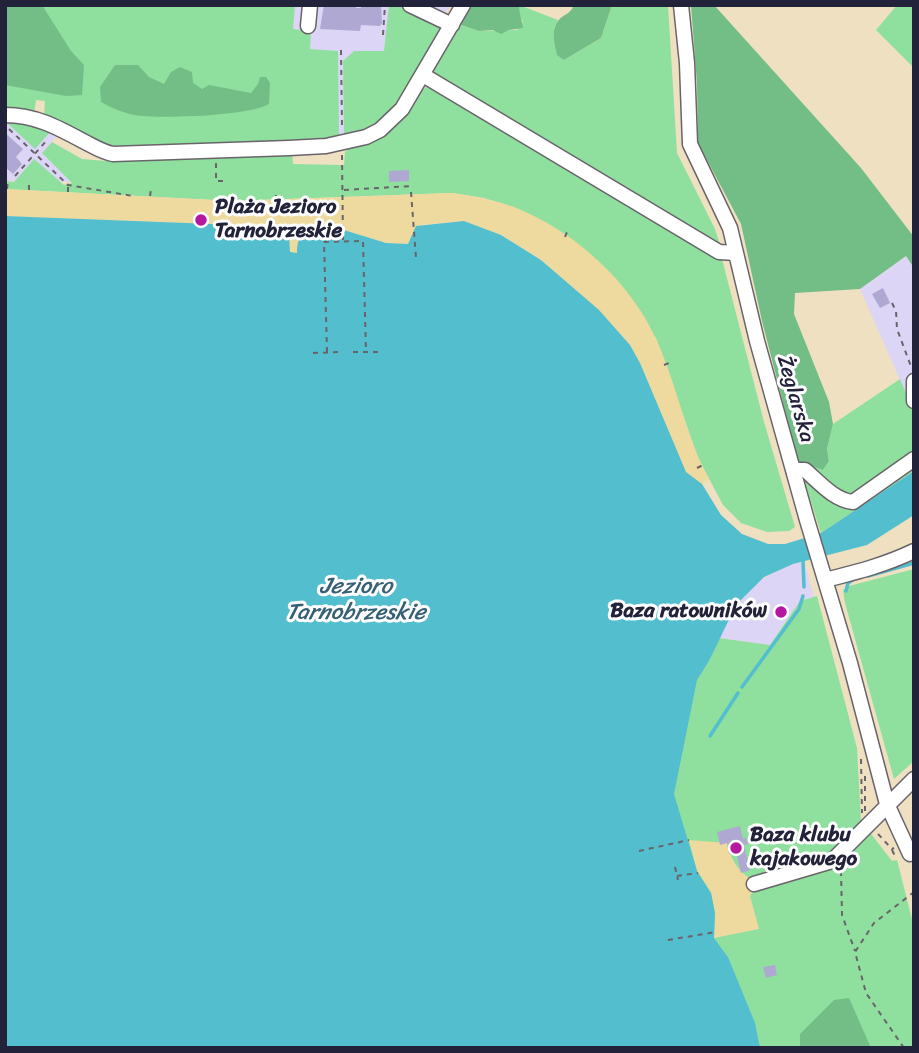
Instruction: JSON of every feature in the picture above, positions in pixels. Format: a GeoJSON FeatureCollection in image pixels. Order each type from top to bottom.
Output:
{"type":"FeatureCollection","features":[{"type":"Feature","properties":{"kind":"street"},"geometry":{"type":"LineString","coordinates":[[308,26],[310,5]]}},
{"type":"Feature","properties":{"kind":"street"},"geometry":{"type":"LineString","coordinates":[[410,5],[452,24]]}},
{"type":"Feature","properties":{"kind":"street"},"geometry":{"type":"LineString","coordinates":[[5,115],[28,116],[107,153],[289,148],[366,137],[394,119],[463,5]]}},
{"type":"Feature","properties":{"kind":"street","name":"Żeglarska"},"geometry":{"type":"LineString","coordinates":[[681,5],[687,63],[690,144],[730,228],[757,341],[807,523],[824,574],[902,852]]}},
{"type":"Feature","properties":{"kind":"street"},"geometry":{"type":"LineString","coordinates":[[423,75],[719,252],[736,253]]}},
{"type":"Feature","properties":{"kind":"street"},"geometry":{"type":"LineString","coordinates":[[914,381],[914,401]]}},
{"type":"Feature","properties":{"kind":"street"},"geometry":{"type":"LineString","coordinates":[[793,470],[805,470],[836,497],[853,502],[914,459]]}},
{"type":"Feature","properties":{"kind":"street"},"geometry":{"type":"LineString","coordinates":[[824,574],[878,567],[914,551]]}},
{"type":"Feature","properties":{"kind":"street"},"geometry":{"type":"LineString","coordinates":[[754,884],[834,858],[914,779]]}},
{"type":"Feature","properties":{"kind":"path"},"geometry":{"type":"LineString","coordinates":[[383,35],[385,5]]}},
{"type":"Feature","properties":{"kind":"path"},"geometry":{"type":"LineString","coordinates":[[341,50],[343,242]]}},
{"type":"Feature","properties":{"kind":"path"},"geometry":{"type":"LineString","coordinates":[[5,126],[68,185],[133,196]]}},
{"type":"Feature","properties":{"kind":"path"},"geometry":{"type":"LineString","coordinates":[[15,176],[58,128]]}},
{"type":"Feature","properties":{"kind":"path"},"geometry":{"type":"LineString","coordinates":[[216,151],[216,181],[227,181]]}},
{"type":"Feature","properties":{"kind":"path"},"geometry":{"type":"LineString","coordinates":[[7,189],[8,181]]}},
{"type":"Feature","properties":{"kind":"path"},"geometry":{"type":"LineString","coordinates":[[29,184],[29,190]]}},
{"type":"Feature","properties":{"kind":"path"},"geometry":{"type":"LineString","coordinates":[[68,185],[68,192]]}},
{"type":"Feature","properties":{"kind":"path"},"geometry":{"type":"LineString","coordinates":[[342,190],[412,186]]}},
{"type":"Feature","properties":{"kind":"path"},"geometry":{"type":"LineString","coordinates":[[150,196],[151,189]]}},
{"type":"Feature","properties":{"kind":"path"},"geometry":{"type":"LineString","coordinates":[[411,192],[416,258]]}},
{"type":"Feature","properties":{"kind":"path"},"geometry":{"type":"LineString","coordinates":[[276,195],[276,200]]}},
{"type":"Feature","properties":{"kind":"path"},"geometry":{"type":"LineString","coordinates":[[565,237],[567,232]]}},
{"type":"Feature","properties":{"kind":"path"},"geometry":{"type":"LineString","coordinates":[[327,352],[324,242],[363,241],[366,352]]}},
{"type":"Feature","properties":{"kind":"path"},"geometry":{"type":"LineString","coordinates":[[892,303],[896,312],[897,329],[914,373]]}},
{"type":"Feature","properties":{"kind":"path"},"geometry":{"type":"LineString","coordinates":[[313,353],[341,352]]}},
{"type":"Feature","properties":{"kind":"path"},"geometry":{"type":"LineString","coordinates":[[352,352],[379,352]]}},
{"type":"Feature","properties":{"kind":"path"},"geometry":{"type":"LineString","coordinates":[[664,365],[669,363]]}},
{"type":"Feature","properties":{"kind":"path"},"geometry":{"type":"LineString","coordinates":[[697,468],[703,465]]}},
{"type":"Feature","properties":{"kind":"path"},"geometry":{"type":"LineString","coordinates":[[861,757],[864,821]]}},
{"type":"Feature","properties":{"kind":"path"},"geometry":{"type":"LineString","coordinates":[[871,828],[892,849],[902,852]]}},
{"type":"Feature","properties":{"kind":"path"},"geometry":{"type":"LineString","coordinates":[[882,832],[891,841]]}},
{"type":"Feature","properties":{"kind":"path"},"geometry":{"type":"LineString","coordinates":[[639,851],[689,841]]}},
{"type":"Feature","properties":{"kind":"path"},"geometry":{"type":"LineString","coordinates":[[892,849],[902,852]]}},
{"type":"Feature","properties":{"kind":"path"},"geometry":{"type":"LineString","coordinates":[[834,858],[842,869],[842,915],[866,993],[904,1048]]}},
{"type":"Feature","properties":{"kind":"path"},"geometry":{"type":"LineString","coordinates":[[675,867],[678,880]]}},
{"type":"Feature","properties":{"kind":"path"},"geometry":{"type":"LineString","coordinates":[[677,876],[698,873]]}},
{"type":"Feature","properties":{"kind":"path"},"geometry":{"type":"LineString","coordinates":[[855,952],[874,923],[914,892]]}},
{"type":"Feature","properties":{"kind":"path"},"geometry":{"type":"LineString","coordinates":[[667,940],[716,932]]}},
{"type":"Feature","properties":{"kind":"shaded area"},"geometry":{"type":"Polygon","coordinates":[[[288,5],[452,5],[344,136],[278,139],[288,5]]]}},
{"type":"Feature","properties":{"kind":"shaded area"},"geometry":{"type":"Polygon","coordinates":[[[5,123],[30,123],[58,135],[42,153],[73,182],[5,181],[5,123]]]}},
{"type":"Feature","properties":{"kind":"shaded area"},"geometry":{"type":"Polygon","coordinates":[[[906,256],[914,268],[914,412],[860,289],[906,256]]]}},
{"type":"Feature","properties":{"kind":"shaded area"},"geometry":{"type":"Polygon","coordinates":[[[804,561],[814,597],[800,601],[770,645],[719,638],[736,605],[756,583],[781,568],[804,561]]]}},
{"type":"Feature","properties":{"kind":"green space"},"geometry":{"type":"Polygon","coordinates":[[[5,5],[295,5],[293,29],[311,31],[310,49],[338,51],[339,137],[294,142],[109,149],[44,116],[45,101],[36,100],[34,114],[5,112],[5,5]]]}},
{"type":"Feature","properties":{"kind":"green space"},"geometry":{"type":"Polygon","coordinates":[[[5,5],[42,5],[71,51],[84,65],[82,95],[66,96],[5,85],[5,5]]]}},
{"type":"Feature","properties":{"kind":"green space"},"geometry":{"type":"Polygon","coordinates":[[[389,5],[406,8],[440,25],[441,30],[403,98],[375,128],[344,136],[343,61],[354,51],[384,51],[389,5]]]}},
{"type":"Feature","properties":{"kind":"green space"},"geometry":{"type":"Polygon","coordinates":[[[471,5],[519,5],[523,28],[501,34],[493,30],[479,31],[461,25],[471,5]]]}},
{"type":"Feature","properties":{"kind":"green space"},"geometry":{"type":"Polygon","coordinates":[[[519,5],[558,20],[554,28],[564,60],[601,38],[612,5],[668,5],[677,153],[715,229],[721,248],[432,73],[461,25],[479,31],[517,30],[523,22],[519,16],[519,5]]]}},
{"type":"Feature","properties":{"kind":"green space"},"geometry":{"type":"Polygon","coordinates":[[[574,5],[612,5],[601,38],[564,60],[557,55],[554,29],[574,5]]]}},
{"type":"Feature","properties":{"kind":"green space"},"geometry":{"type":"Polygon","coordinates":[[[691,5],[714,5],[861,168],[914,237],[914,268],[906,256],[860,289],[795,293],[794,314],[829,402],[833,424],[827,449],[829,461],[823,470],[798,461],[762,321],[741,224],[698,143],[691,5]]]}},
{"type":"Feature","properties":{"kind":"green space"},"geometry":{"type":"Polygon","coordinates":[[[897,5],[914,5],[914,68],[876,30],[897,5]]]}},
{"type":"Feature","properties":{"kind":"green space"},"geometry":{"type":"Polygon","coordinates":[[[115,65],[138,65],[149,77],[164,84],[171,72],[180,67],[192,72],[193,83],[202,89],[209,85],[251,93],[260,77],[266,77],[270,83],[269,104],[244,111],[208,115],[155,117],[132,114],[101,102],[100,87],[115,65]]]}},
{"type":"Feature","properties":{"kind":"green space"},"geometry":{"type":"Polygon","coordinates":[[[426,87],[722,259],[764,422],[795,527],[789,531],[767,532],[741,523],[723,505],[698,458],[656,338],[568,236],[515,208],[484,198],[452,193],[233,201],[5,189],[5,181],[14,182],[34,159],[64,185],[72,183],[42,153],[52,142],[82,159],[105,161],[292,153],[293,164],[344,165],[345,152],[426,87]]]}},
{"type":"Feature","properties":{"kind":"green space"},"geometry":{"type":"Polygon","coordinates":[[[5,121],[19,121],[52,130],[35,149],[5,121]]]}},
{"type":"Feature","properties":{"kind":"green space"},"geometry":{"type":"Polygon","coordinates":[[[900,379],[914,412],[914,471],[821,533],[798,461],[823,470],[829,461],[827,449],[833,424],[900,379]]]}},
{"type":"Feature","properties":{"kind":"green space"},"geometry":{"type":"Polygon","coordinates":[[[914,569],[914,761],[894,779],[843,590],[849,586],[914,569]]]}},
{"type":"Feature","properties":{"kind":"green space"},"geometry":{"type":"Polygon","coordinates":[[[817,596],[857,748],[861,821],[892,861],[897,860],[913,923],[914,1048],[742,1048],[728,957],[714,938],[643,754],[709,661],[719,638],[770,645],[800,601],[817,596]]]}},
{"type":"Feature","properties":{"kind":"green space"},"geometry":{"type":"Polygon","coordinates":[[[849,998],[871,1048],[800,1048],[800,1034],[834,1000],[849,998]]]}},
{"type":"Feature","properties":{"kind":"sand"},"geometry":{"type":"Polygon","coordinates":[[[5,189],[233,201],[452,193],[514,207],[557,229],[578,244],[615,278],[631,297],[656,339],[709,479],[702,484],[686,472],[630,345],[542,260],[501,235],[464,221],[419,225],[408,244],[386,243],[321,223],[300,237],[297,253],[290,252],[289,234],[286,230],[236,229],[212,224],[5,216],[5,189]]]}},
{"type":"Feature","properties":{"kind":"sand"},"geometry":{"type":"Polygon","coordinates":[[[689,840],[727,843],[736,864],[752,880],[754,889],[750,896],[759,929],[714,938],[715,913],[711,893],[697,871],[689,840]]]}},
{"type":"Feature","properties":{"kind":"water","name":"Jezioro Tarnobrzeskie"},"geometry":{"type":"Polygon","coordinates":[[[5,216],[212,224],[236,229],[286,230],[289,234],[290,252],[297,253],[298,242],[303,233],[321,223],[386,243],[408,244],[416,226],[464,221],[501,235],[541,260],[599,310],[630,345],[640,363],[686,472],[702,484],[721,515],[742,534],[768,544],[785,544],[821,533],[914,471],[914,515],[867,545],[793,564],[764,577],[736,605],[697,680],[674,794],[697,871],[711,893],[715,913],[714,938],[728,957],[755,1023],[760,1048],[5,1048],[5,216]]]}},
{"type":"Feature","properties":{"kind":"building"},"geometry":{"type":"Polygon","coordinates":[[[324,5],[357,5],[356,8],[361,8],[361,5],[381,6],[382,23],[380,26],[361,25],[360,31],[320,29],[324,5]]]}},
{"type":"Feature","properties":{"kind":"building"},"geometry":{"type":"Polygon","coordinates":[[[5,133],[23,149],[16,157],[22,164],[13,174],[5,167],[5,133]]]}},
{"type":"Feature","properties":{"kind":"building"},"geometry":{"type":"Polygon","coordinates":[[[409,170],[409,181],[389,182],[389,171],[409,170]]]}},
{"type":"Feature","properties":{"kind":"building"},"geometry":{"type":"Polygon","coordinates":[[[883,288],[890,303],[880,308],[872,294],[883,288]]]}},
{"type":"Feature","properties":{"kind":"building"},"geometry":{"type":"Polygon","coordinates":[[[740,826],[743,839],[747,838],[748,844],[744,845],[750,870],[741,873],[736,853],[729,854],[727,843],[720,845],[717,832],[740,826]]]}},
{"type":"Feature","properties":{"kind":"building"},"geometry":{"type":"Polygon","coordinates":[[[775,965],[777,975],[766,978],[763,967],[775,965]]]}},
{"type":"Feature","properties":{"kind":"waterway"},"geometry":{"type":"LineString","coordinates":[[803,561],[804,587]]}},
{"type":"Feature","properties":{"kind":"waterway"},"geometry":{"type":"LineString","coordinates":[[868,576],[914,563]]}},
{"type":"Feature","properties":{"kind":"waterway"},"geometry":{"type":"LineString","coordinates":[[846,591],[848,583],[854,579]]}},
{"type":"Feature","properties":{"kind":"waterway"},"geometry":{"type":"LineString","coordinates":[[742,687],[799,609],[803,596]]}},
{"type":"Feature","properties":{"kind":"waterway"},"geometry":{"type":"LineString","coordinates":[[710,736],[738,693]]}},
{"type":"Feature","properties":{"kind":"place","name":"Plaża Jezioro Tarnobrzeskie"},"geometry":{"type":"Point","coordinates":[201,220]}},
{"type":"Feature","properties":{"kind":"place","name":"Baza ratowników"},"geometry":{"type":"Point","coordinates":[781,612]}},
{"type":"Feature","properties":{"kind":"place","name":"Baza klubu kajakowego"},"geometry":{"type":"Point","coordinates":[736,848]}}]}
